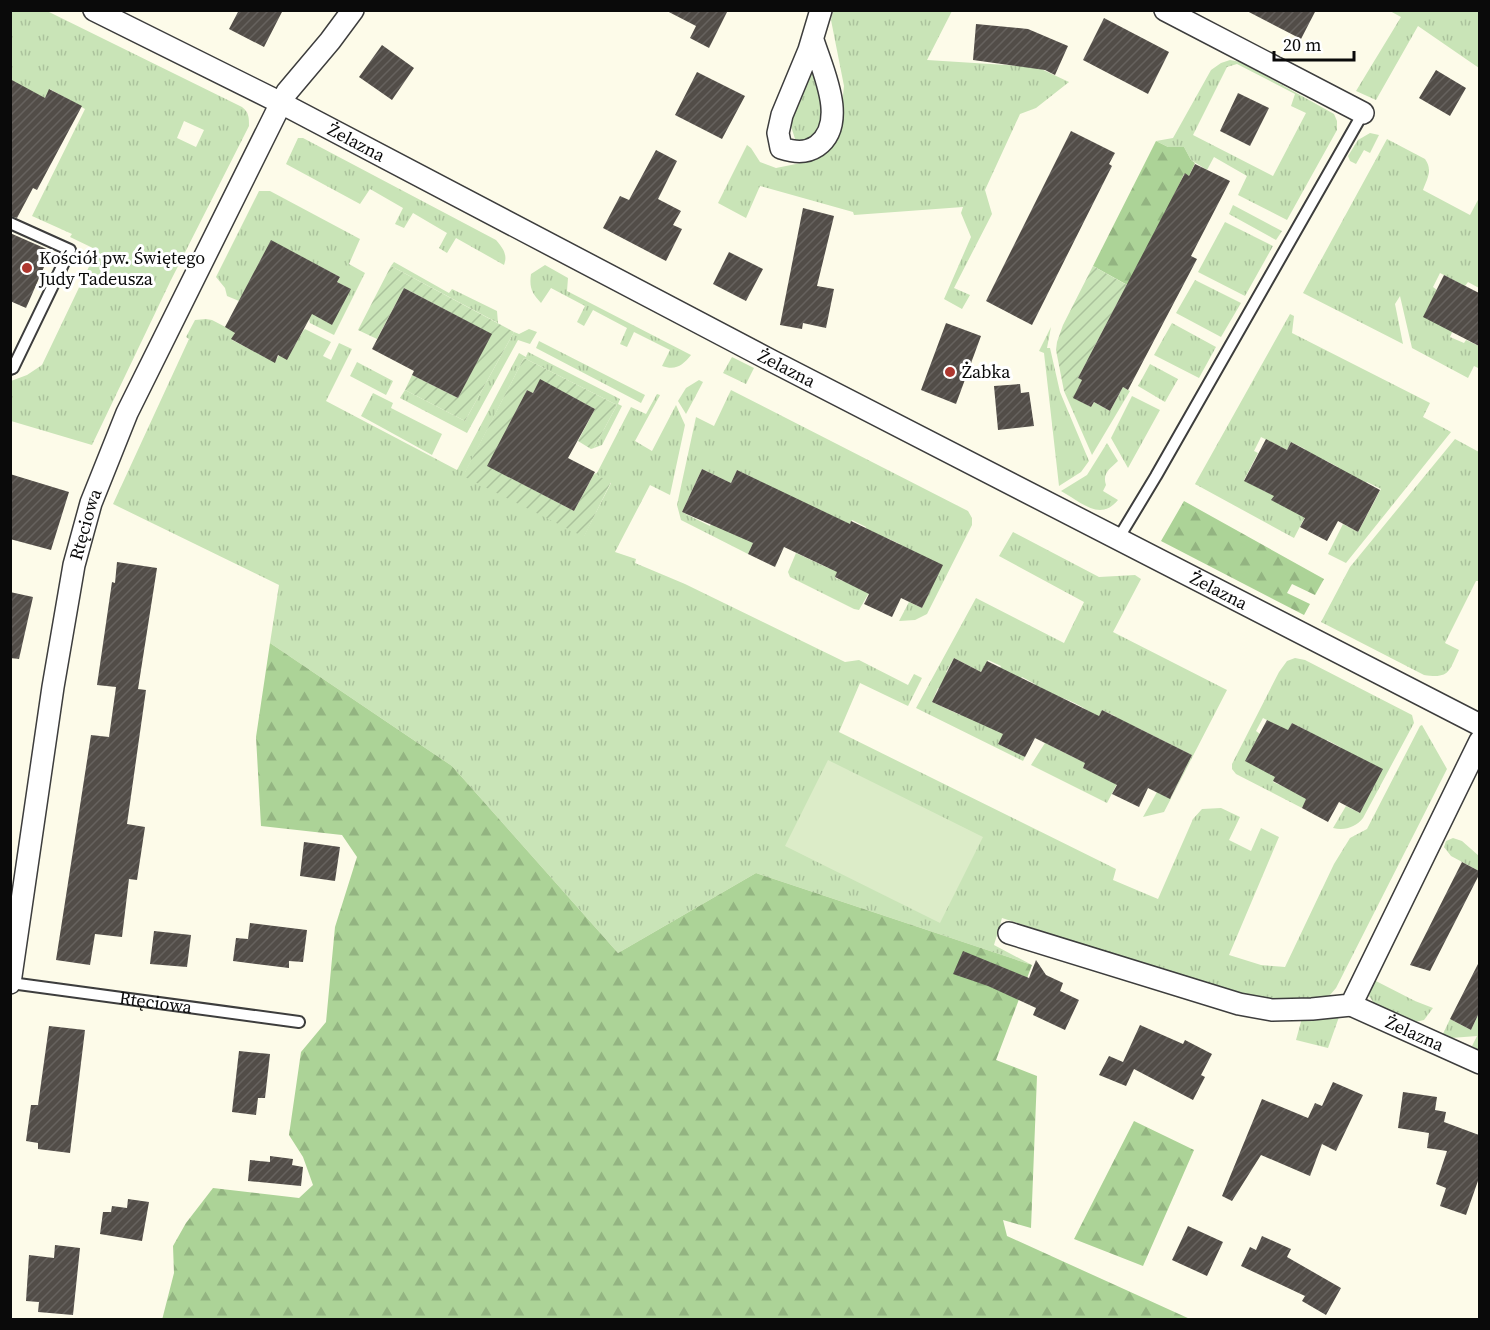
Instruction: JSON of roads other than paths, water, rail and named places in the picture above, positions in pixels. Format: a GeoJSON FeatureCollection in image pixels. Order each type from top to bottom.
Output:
{"type":"FeatureCollection","features":[{"type":"Feature","properties":{"kind":"street","name":"Żelazna"},"geometry":{"type":"LineString","coordinates":[[94,10],[281,103],[723,336],[1479,725]]}},
{"type":"Feature","properties":{"kind":"street","name":"Rtęciowa"},"geometry":{"type":"LineString","coordinates":[[10,983],[53,687],[74,565],[91,503],[128,413],[281,103],[287,92],[353,10]]}},
{"type":"Feature","properties":{"kind":"street"},"geometry":{"type":"LineString","coordinates":[[813,40],[831,95],[830,130],[820,143],[810,150],[794,152],[781,148],[778,133],[782,115],[813,40],[821,10]]}},
{"type":"Feature","properties":{"kind":"street"},"geometry":{"type":"LineString","coordinates":[[1165,10],[1362,113]]}},
{"type":"Feature","properties":{"kind":"street"},"geometry":{"type":"LineString","coordinates":[[1351,1005],[1479,741]]}},
{"type":"Feature","properties":{"kind":"street","name":"Żelazna"},"geometry":{"type":"LineString","coordinates":[[1009,933],[1239,1004],[1272,1010],[1351,1005],[1479,1063]]}},
{"type":"Feature","properties":{"kind":"lane"},"geometry":{"type":"LineString","coordinates":[[1118,539],[1362,113]]}},
{"type":"Feature","properties":{"kind":"lane"},"geometry":{"type":"LineString","coordinates":[[10,223],[70,250],[13,368],[10,369]]}},
{"type":"Feature","properties":{"kind":"lane","name":"Rtęciowa"},"geometry":{"type":"LineString","coordinates":[[10,983],[299,1022]]}},
{"type":"Feature","properties":{"kind":"place","name":"Kościół pw. Świętego Judy Tadeusza"},"geometry":{"type":"Point","coordinates":[27,268]}},
{"type":"Feature","properties":{"kind":"place","name":"Żabka"},"geometry":{"type":"Point","coordinates":[950,372]}}]}
